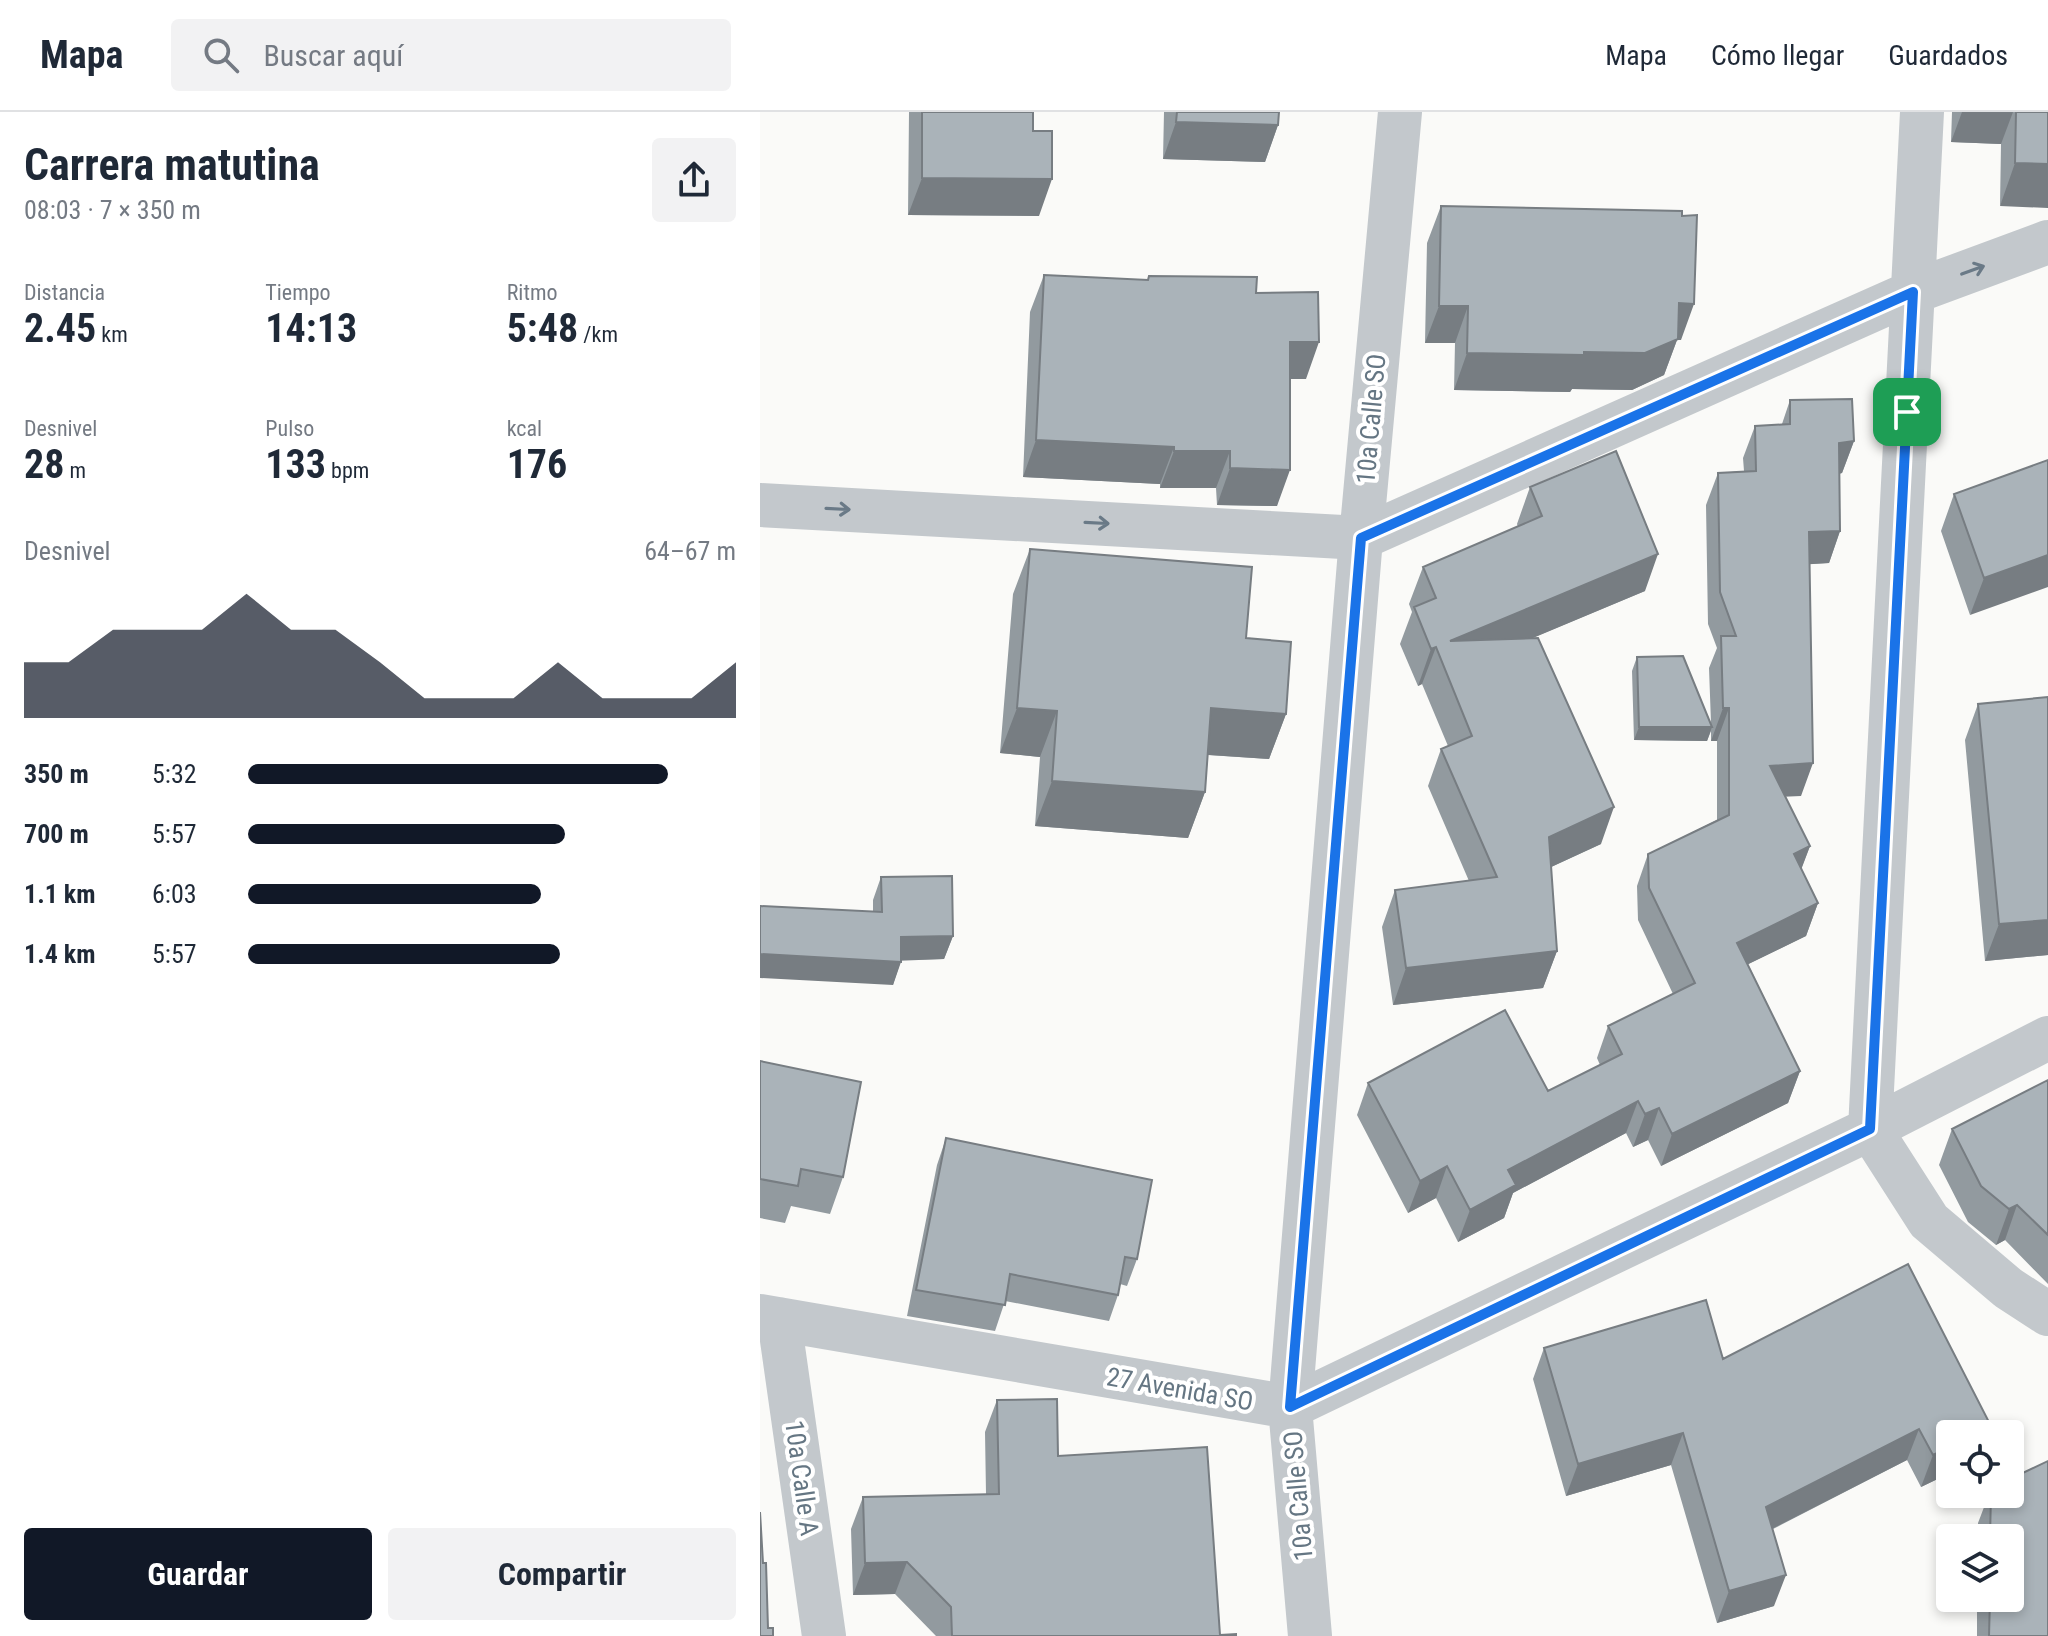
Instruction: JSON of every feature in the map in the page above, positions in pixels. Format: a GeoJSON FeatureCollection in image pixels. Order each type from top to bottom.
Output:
{"type":"FeatureCollection","features":[{"type":"Feature","properties":{"kind":"street","name":"10a Calle SO"},"geometry":{"type":"LineString","coordinates":[[1310,1636],[1290,1407],[1361,538],[1400,112]]}},
{"type":"Feature","properties":{"kind":"street"},"geometry":{"type":"LineString","coordinates":[[1922,112],[1870,1129],[1929,1221],[2008,1288],[2048,1314]]}},
{"type":"Feature","properties":{"kind":"street"},"geometry":{"type":"LineString","coordinates":[[760,505],[1361,538],[1913,292],[2048,242]]}},
{"type":"Feature","properties":{"kind":"street","name":"27 Avenida SO"},"geometry":{"type":"LineString","coordinates":[[769,1317],[1290,1407],[1870,1129],[2048,1038]]}},
{"type":"Feature","properties":{"kind":"street","name":"10a Calle A"},"geometry":{"type":"LineString","coordinates":[[769,1317],[824,1636]]}},
{"type":"Feature","properties":{"kind":"building"},"geometry":{"type":"Polygon","coordinates":[[[922,112],[1033,112],[1033,131],[1052,131],[1052,179],[922,178],[922,112]]]}},
{"type":"Feature","properties":{"kind":"building"},"geometry":{"type":"Polygon","coordinates":[[[1177,112],[1279,112],[1278,125],[1176,122],[1177,112]]]}},
{"type":"Feature","properties":{"kind":"building"},"geometry":{"type":"Polygon","coordinates":[[[2016,112],[2048,112],[2048,164],[2015,163],[2016,112]]]}},
{"type":"Feature","properties":{"kind":"building"},"geometry":{"type":"Polygon","coordinates":[[[1441,206],[1682,211],[1682,216],[1697,215],[1694,304],[1679,303],[1678,339],[1645,353],[1467,353],[1468,306],[1439,306],[1441,206]]]}},
{"type":"Feature","properties":{"kind":"building"},"geometry":{"type":"Polygon","coordinates":[[[1044,275],[1148,280],[1149,276],[1257,277],[1256,293],[1318,292],[1319,342],[1290,342],[1290,470],[1230,468],[1230,451],[1174,451],[1174,447],[1036,440],[1044,275]]]}},
{"type":"Feature","properties":{"kind":"building"},"geometry":{"type":"Polygon","coordinates":[[[1852,399],[1854,441],[1839,443],[1840,531],[1809,532],[1813,763],[1770,766],[1810,846],[1794,854],[1818,903],[1737,943],[1800,1071],[1672,1134],[1659,1108],[1645,1114],[1638,1101],[1508,1170],[1516,1185],[1470,1210],[1447,1166],[1420,1181],[1368,1083],[1505,1010],[1548,1091],[1622,1054],[1608,1026],[1695,983],[1649,888],[1648,854],[1729,815],[1729,708],[1723,708],[1721,636],[1736,636],[1720,592],[1718,473],[1756,471],[1755,426],[1790,424],[1790,400],[1852,399]]]}},
{"type":"Feature","properties":{"kind":"building"},"geometry":{"type":"Polygon","coordinates":[[[1616,451],[1658,554],[1450,641],[1538,638],[1614,807],[1549,837],[1557,951],[1406,968],[1395,890],[1497,877],[1441,749],[1472,736],[1436,647],[1431,649],[1414,607],[1436,598],[1423,567],[1542,516],[1530,487],[1616,451]]]}},
{"type":"Feature","properties":{"kind":"building"},"geometry":{"type":"Polygon","coordinates":[[[2048,460],[2048,555],[1984,578],[1954,494],[2048,460]]]}},
{"type":"Feature","properties":{"kind":"building"},"geometry":{"type":"Polygon","coordinates":[[[1030,549],[1252,567],[1246,638],[1291,642],[1286,714],[1211,708],[1205,792],[1052,781],[1057,711],[1017,708],[1030,549]]]}},
{"type":"Feature","properties":{"kind":"building"},"geometry":{"type":"Polygon","coordinates":[[[1683,656],[1712,727],[1639,727],[1637,657],[1683,656]]]}},
{"type":"Feature","properties":{"kind":"building"},"geometry":{"type":"Polygon","coordinates":[[[2048,697],[2048,920],[1999,924],[1978,704],[2048,697]]]}},
{"type":"Feature","properties":{"kind":"building"},"geometry":{"type":"Polygon","coordinates":[[[952,876],[953,936],[901,937],[901,962],[760,954],[760,906],[882,912],[881,877],[952,876]]]}},
{"type":"Feature","properties":{"kind":"building"},"geometry":{"type":"Polygon","coordinates":[[[760,1061],[861,1082],[843,1177],[801,1169],[798,1186],[760,1179],[760,1061]]]}},
{"type":"Feature","properties":{"kind":"building"},"geometry":{"type":"Polygon","coordinates":[[[2048,1080],[2048,1235],[2017,1205],[2009,1209],[1981,1186],[1952,1129],[2048,1080]]]}},
{"type":"Feature","properties":{"kind":"building"},"geometry":{"type":"Polygon","coordinates":[[[946,1138],[1152,1180],[1137,1259],[1125,1257],[1118,1295],[1010,1274],[1005,1305],[916,1290],[946,1138]]]}},
{"type":"Feature","properties":{"kind":"building"},"geometry":{"type":"Polygon","coordinates":[[[1908,1264],[1988,1420],[1936,1420],[1936,1454],[1933,1455],[1919,1429],[1766,1507],[1786,1575],[1729,1591],[1683,1433],[1578,1464],[1544,1348],[1706,1300],[1723,1359],[1908,1264]]]}},
{"type":"Feature","properties":{"kind":"building"},"geometry":{"type":"Polygon","coordinates":[[[1057,1399],[1058,1456],[1207,1447],[1220,1635],[1236,1636],[952,1636],[951,1607],[907,1562],[865,1563],[863,1497],[999,1494],[997,1400],[1057,1399]]]}},
{"type":"Feature","properties":{"kind":"building"},"geometry":{"type":"Polygon","coordinates":[[[2048,1461],[2048,1636],[1989,1636],[1990,1612],[2024,1612],[2024,1524],[1990,1524],[1991,1508],[2024,1508],[2024,1472],[2048,1461]]]}},
{"type":"Feature","properties":{"kind":"building"},"geometry":{"type":"Polygon","coordinates":[[[760,1512],[763,1563],[766,1563],[768,1628],[773,1628],[773,1636],[760,1636],[760,1512]]]}},
{"type":"Feature","properties":{"kind":"route"},"geometry":{"type":"LineString","coordinates":[[1913,292],[1907,412],[1870,1129],[1290,1407],[1361,538],[1913,292]]}}]}
